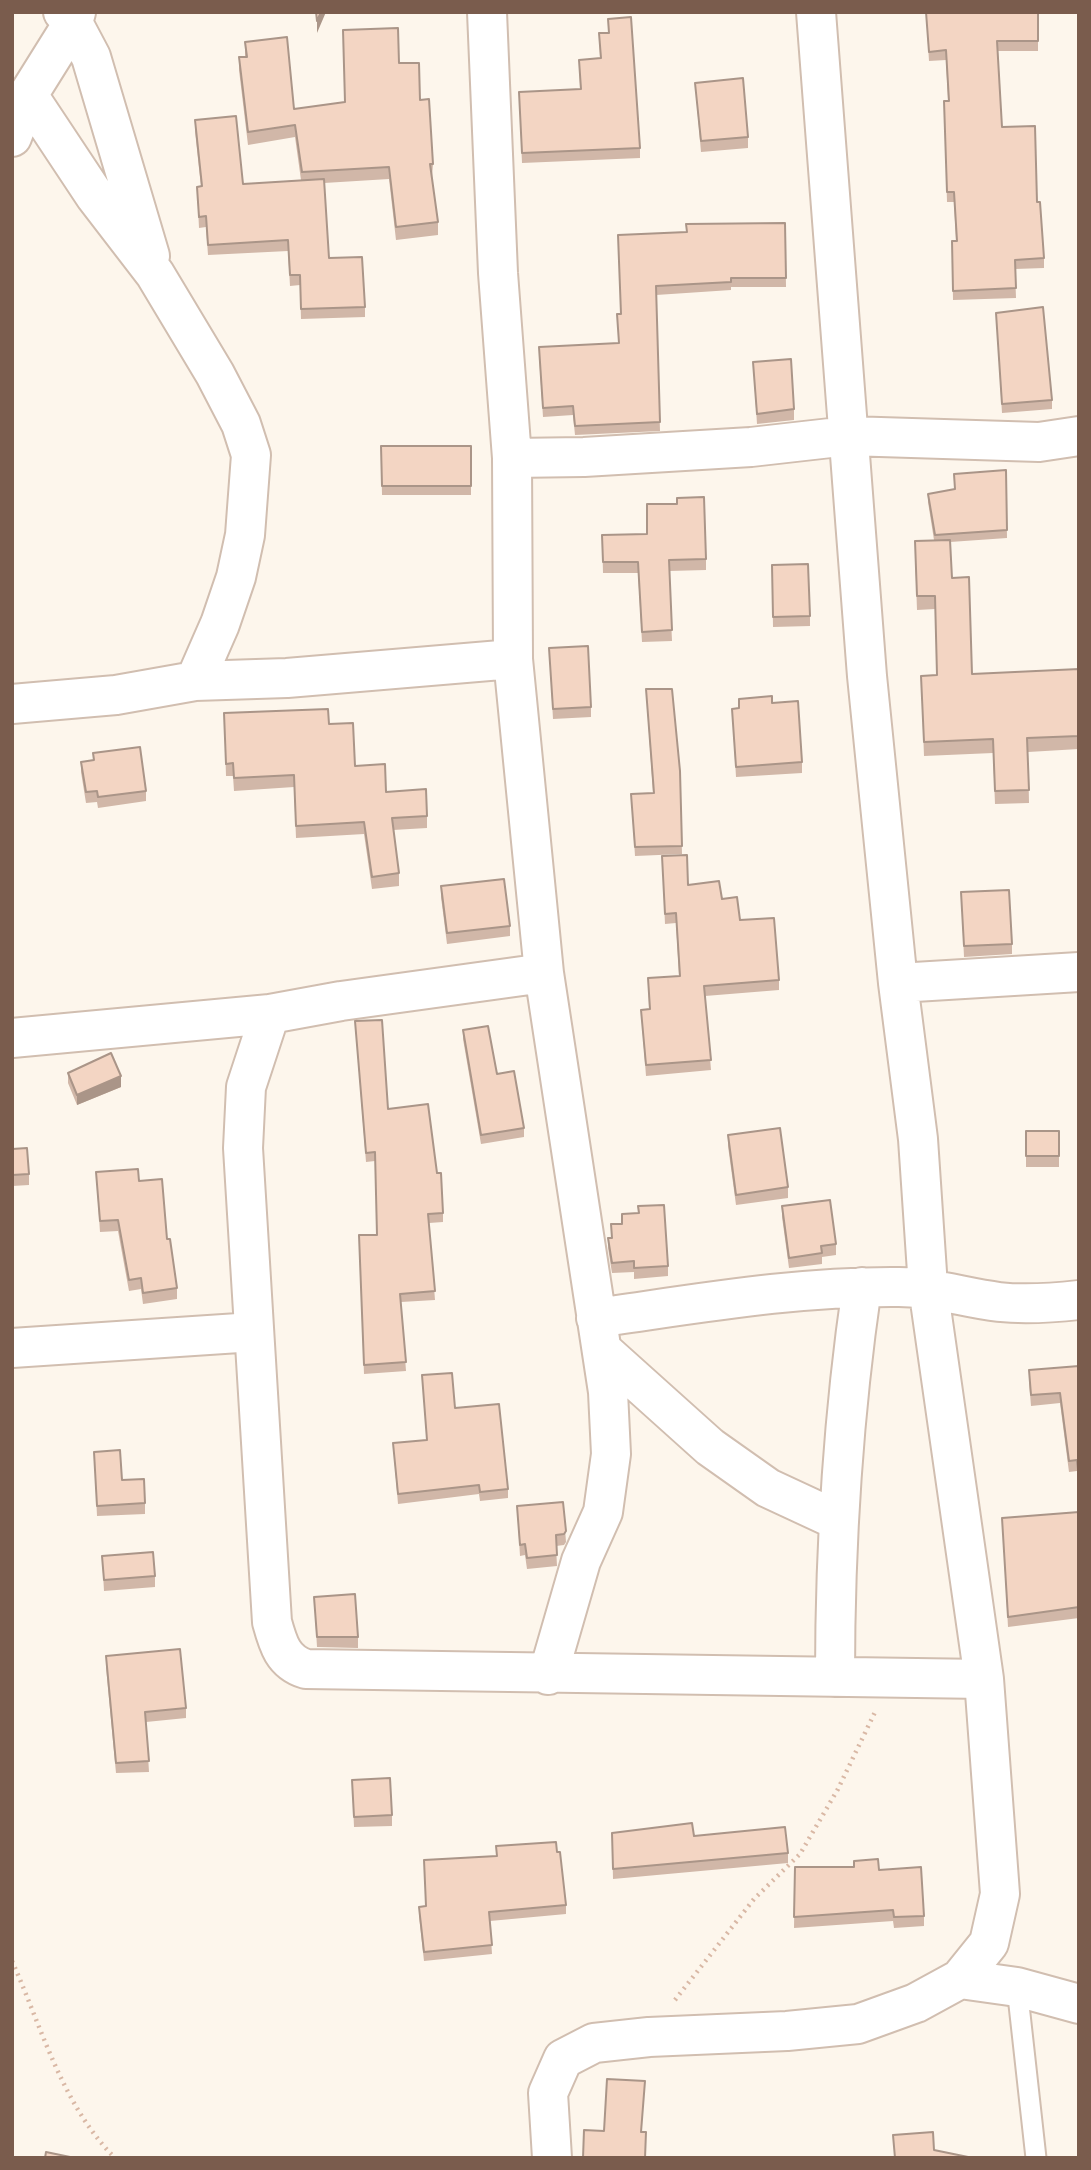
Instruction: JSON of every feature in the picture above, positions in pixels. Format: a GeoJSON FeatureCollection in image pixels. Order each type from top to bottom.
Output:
{"type":"FeatureCollection","features":[{"type":"Feature","properties":{"kind":"street"},"geometry":{"type":"LineString","coordinates":[[487,12],[498,273],[512,458],[513,659],[544,973],[608,1392],[611,1454],[603,1512],[581,1561],[548,1675]]}},
{"type":"Feature","properties":{"kind":"street"},"geometry":{"type":"LineString","coordinates":[[552,2158],[548,2093],[563,2059],[594,2043],[858,2024],[916,2003],[960,1979],[989,1943],[1000,1894],[984,1679],[928,1287],[918,1139],[898,984],[867,676],[816,12]]}},
{"type":"Feature","properties":{"kind":"street"},"geometry":{"type":"LineString","coordinates":[[12,137],[28,95],[70,16]]}},
{"type":"Feature","properties":{"kind":"street"},"geometry":{"type":"LineString","coordinates":[[70,16],[91,57],[155,274]]}},
{"type":"Feature","properties":{"kind":"street"},"geometry":{"type":"LineString","coordinates":[[28,95],[95,197],[155,274],[215,374],[241,424],[251,455],[245,535],[236,577],[220,624],[195,681]]}},
{"type":"Feature","properties":{"kind":"street"},"geometry":{"type":"LineString","coordinates":[[512,458],[584,457],[751,447],[848,436],[1079,445]]}},
{"type":"Feature","properties":{"kind":"street"},"geometry":{"type":"LineString","coordinates":[[1039,442],[1079,436]]}},
{"type":"Feature","properties":{"kind":"street"},"geometry":{"type":"LineString","coordinates":[[12,704],[116,695],[195,681],[287,678],[513,659]]}},
{"type":"Feature","properties":{"kind":"street"},"geometry":{"type":"LineString","coordinates":[[898,984],[1079,972]]}},
{"type":"Feature","properties":{"kind":"street"},"geometry":{"type":"LineString","coordinates":[[12,1038],[270,1014],[368,997],[544,973]]}},
{"type":"Feature","properties":{"kind":"street"},"geometry":{"type":"LineString","coordinates":[[270,1014],[246,1087],[243,1148],[272,1622],[279,1648],[292,1665],[306,1669],[548,1675],[984,1679]]}},
{"type":"Feature","properties":{"kind":"street"},"geometry":{"type":"LineString","coordinates":[[835,1677],[839,1521],[853,1348],[862,1287]]}},
{"type":"Feature","properties":{"kind":"street"},"geometry":{"type":"LineString","coordinates":[[599,1334],[790,1291],[928,1287],[996,1302],[1040,1304],[1079,1300]]}},
{"type":"Feature","properties":{"kind":"street"},"geometry":{"type":"LineString","coordinates":[[12,1348],[254,1332]]}},
{"type":"Feature","properties":{"kind":"street"},"geometry":{"type":"LineString","coordinates":[[599,1334],[710,1447],[768,1488],[839,1521]]}},
{"type":"Feature","properties":{"kind":"street"},"geometry":{"type":"LineString","coordinates":[[960,1979],[1017,1987],[1079,2004]]}},
{"type":"Feature","properties":{"kind":"lane"},"geometry":{"type":"LineString","coordinates":[[1017,1987],[1036,2158]]}},
{"type":"Feature","properties":{"kind":"path"},"geometry":{"type":"LineString","coordinates":[[649,2037],[724,1934],[800,1854],[838,1789],[891,1678]]}},
{"type":"Feature","properties":{"kind":"path"},"geometry":{"type":"LineString","coordinates":[[12,1961],[76,2106],[90,2131],[115,2158]]}},
{"type":"Feature","properties":{"kind":"building"},"geometry":{"type":"Polygon","coordinates":[[[926,12],[1038,12],[1038,41],[997,41],[1002,127],[1035,126],[1037,202],[1040,202],[1044,258],[1015,260],[1016,288],[953,291],[952,241],[957,241],[954,192],[947,192],[944,101],[949,101],[946,50],[929,52],[926,12]]]}},
{"type":"Feature","properties":{"kind":"building"},"geometry":{"type":"Polygon","coordinates":[[[631,17],[640,148],[522,153],[519,92],[581,89],[579,60],[601,58],[599,33],[609,33],[608,19],[631,17]]]}},
{"type":"Feature","properties":{"kind":"building"},"geometry":{"type":"Polygon","coordinates":[[[398,28],[399,63],[419,63],[420,100],[429,99],[433,164],[430,164],[438,222],[396,227],[389,167],[302,172],[295,125],[248,132],[239,57],[247,57],[245,42],[287,37],[294,109],[345,102],[343,30],[398,28]]]}},
{"type":"Feature","properties":{"kind":"building"},"geometry":{"type":"Polygon","coordinates":[[[743,78],[748,137],[701,141],[695,83],[743,78]]]}},
{"type":"Feature","properties":{"kind":"building"},"geometry":{"type":"Polygon","coordinates":[[[236,116],[243,184],[324,179],[329,258],[362,257],[365,307],[301,309],[300,275],[290,275],[288,240],[208,245],[206,216],[199,217],[197,187],[202,186],[195,120],[236,116]]]}},
{"type":"Feature","properties":{"kind":"building"},"geometry":{"type":"Polygon","coordinates":[[[785,223],[786,278],[731,278],[731,282],[656,286],[660,422],[575,426],[573,406],[543,408],[539,347],[619,343],[617,314],[621,314],[618,235],[687,232],[686,224],[785,223]]]}},
{"type":"Feature","properties":{"kind":"building"},"geometry":{"type":"Polygon","coordinates":[[[1043,307],[1052,400],[1002,404],[996,313],[1043,307]]]}},
{"type":"Feature","properties":{"kind":"building"},"geometry":{"type":"Polygon","coordinates":[[[791,359],[794,409],[757,414],[753,362],[791,359]]]}},
{"type":"Feature","properties":{"kind":"building"},"geometry":{"type":"Polygon","coordinates":[[[381,446],[471,446],[471,486],[382,486],[381,446]]]}},
{"type":"Feature","properties":{"kind":"building"},"geometry":{"type":"Polygon","coordinates":[[[1006,470],[1007,530],[935,535],[928,494],[955,489],[954,474],[1006,470]]]}},
{"type":"Feature","properties":{"kind":"building"},"geometry":{"type":"Polygon","coordinates":[[[704,497],[706,559],[669,560],[672,630],[642,632],[638,562],[603,562],[602,535],[647,534],[647,504],[677,504],[677,498],[704,497]]]}},
{"type":"Feature","properties":{"kind":"building"},"geometry":{"type":"Polygon","coordinates":[[[950,540],[952,578],[969,577],[972,674],[1079,669],[1079,736],[1027,738],[1029,790],[995,791],[993,739],[924,742],[921,676],[937,675],[935,596],[917,596],[915,541],[950,540]]]}},
{"type":"Feature","properties":{"kind":"building"},"geometry":{"type":"Polygon","coordinates":[[[808,564],[810,616],[773,617],[772,565],[808,564]]]}},
{"type":"Feature","properties":{"kind":"building"},"geometry":{"type":"Polygon","coordinates":[[[588,646],[591,707],[553,709],[549,648],[588,646]]]}},
{"type":"Feature","properties":{"kind":"building"},"geometry":{"type":"Polygon","coordinates":[[[646,689],[672,689],[680,771],[682,846],[635,847],[631,794],[654,793],[646,689]]]}},
{"type":"Feature","properties":{"kind":"building"},"geometry":{"type":"Polygon","coordinates":[[[772,696],[772,703],[798,701],[802,762],[736,767],[732,709],[739,708],[739,699],[772,696]]]}},
{"type":"Feature","properties":{"kind":"building"},"geometry":{"type":"Polygon","coordinates":[[[328,709],[329,724],[353,723],[355,766],[385,764],[386,792],[426,789],[427,816],[392,818],[399,873],[372,877],[364,822],[296,826],[294,775],[234,778],[233,763],[226,764],[224,713],[328,709]]]}},
{"type":"Feature","properties":{"kind":"building"},"geometry":{"type":"Polygon","coordinates":[[[140,747],[146,791],[98,797],[97,791],[86,792],[81,762],[94,760],[93,753],[140,747]]]}},
{"type":"Feature","properties":{"kind":"building"},"geometry":{"type":"Polygon","coordinates":[[[687,855],[688,885],[719,881],[722,899],[737,897],[740,920],[774,918],[779,980],[704,986],[711,1060],[646,1065],[641,1010],[650,1009],[648,978],[680,976],[676,913],[665,914],[662,856],[687,855]]]}},
{"type":"Feature","properties":{"kind":"building"},"geometry":{"type":"Polygon","coordinates":[[[504,879],[510,926],[447,933],[441,886],[504,879]]]}},
{"type":"Feature","properties":{"kind":"building"},"geometry":{"type":"Polygon","coordinates":[[[1009,890],[1012,944],[964,946],[961,892],[1009,890]]]}},
{"type":"Feature","properties":{"kind":"building"},"geometry":{"type":"Polygon","coordinates":[[[382,1020],[388,1109],[428,1104],[437,1173],[441,1173],[443,1213],[428,1214],[435,1291],[400,1294],[406,1362],[364,1365],[359,1235],[377,1235],[375,1152],[366,1153],[355,1021],[382,1020]]]}},
{"type":"Feature","properties":{"kind":"building"},"geometry":{"type":"Polygon","coordinates":[[[488,1026],[497,1074],[514,1071],[524,1128],[481,1135],[463,1030],[488,1026]]]}},
{"type":"Feature","properties":{"kind":"building"},"geometry":{"type":"Polygon","coordinates":[[[111,1053],[121,1076],[77,1095],[68,1073],[111,1053]]]}},
{"type":"Feature","properties":{"kind":"building"},"geometry":{"type":"Polygon","coordinates":[[[780,1128],[788,1187],[736,1195],[728,1135],[780,1128]]]}},
{"type":"Feature","properties":{"kind":"building"},"geometry":{"type":"Polygon","coordinates":[[[1026,1131],[1059,1131],[1059,1156],[1026,1156],[1026,1131]]]}},
{"type":"Feature","properties":{"kind":"building"},"geometry":{"type":"Polygon","coordinates":[[[27,1148],[29,1174],[12,1175],[12,1149],[27,1148]]]}},
{"type":"Feature","properties":{"kind":"building"},"geometry":{"type":"Polygon","coordinates":[[[138,1169],[139,1181],[162,1179],[167,1239],[170,1239],[177,1288],[143,1293],[141,1278],[129,1280],[118,1220],[100,1221],[96,1172],[138,1169]]]}},
{"type":"Feature","properties":{"kind":"building"},"geometry":{"type":"Polygon","coordinates":[[[830,1200],[836,1244],[821,1246],[822,1253],[789,1258],[782,1206],[830,1200]]]}},
{"type":"Feature","properties":{"kind":"building"},"geometry":{"type":"Polygon","coordinates":[[[664,1205],[668,1266],[634,1268],[634,1261],[612,1263],[608,1238],[612,1238],[611,1224],[622,1224],[622,1214],[639,1213],[638,1206],[664,1205]]]}},
{"type":"Feature","properties":{"kind":"building"},"geometry":{"type":"Polygon","coordinates":[[[1079,1366],[1079,1479],[1077,1460],[1069,1461],[1060,1393],[1031,1395],[1029,1370],[1079,1366]]]}},
{"type":"Feature","properties":{"kind":"building"},"geometry":{"type":"Polygon","coordinates":[[[452,1373],[455,1408],[499,1404],[508,1489],[480,1492],[479,1485],[398,1494],[393,1443],[427,1440],[422,1375],[452,1373]]]}},
{"type":"Feature","properties":{"kind":"building"},"geometry":{"type":"Polygon","coordinates":[[[120,1450],[122,1480],[144,1479],[145,1503],[97,1506],[94,1452],[120,1450]]]}},
{"type":"Feature","properties":{"kind":"building"},"geometry":{"type":"Polygon","coordinates":[[[563,1502],[566,1531],[556,1535],[557,1555],[527,1558],[525,1544],[520,1545],[517,1506],[563,1502]]]}},
{"type":"Feature","properties":{"kind":"building"},"geometry":{"type":"Polygon","coordinates":[[[1079,1512],[1079,1607],[1008,1617],[1002,1518],[1079,1512]]]}},
{"type":"Feature","properties":{"kind":"building"},"geometry":{"type":"Polygon","coordinates":[[[153,1552],[155,1576],[104,1580],[102,1556],[153,1552]]]}},
{"type":"Feature","properties":{"kind":"building"},"geometry":{"type":"Polygon","coordinates":[[[355,1594],[358,1637],[317,1637],[314,1597],[355,1594]]]}},
{"type":"Feature","properties":{"kind":"building"},"geometry":{"type":"Polygon","coordinates":[[[180,1649],[186,1708],[145,1712],[149,1761],[116,1763],[106,1656],[180,1649]]]}},
{"type":"Feature","properties":{"kind":"building"},"geometry":{"type":"Polygon","coordinates":[[[390,1778],[392,1815],[354,1817],[352,1780],[390,1778]]]}},
{"type":"Feature","properties":{"kind":"building"},"geometry":{"type":"Polygon","coordinates":[[[692,1823],[694,1836],[785,1827],[788,1853],[613,1869],[612,1833],[692,1823]]]}},
{"type":"Feature","properties":{"kind":"building"},"geometry":{"type":"Polygon","coordinates":[[[556,1842],[557,1852],[560,1852],[566,1905],[489,1912],[492,1945],[424,1952],[419,1907],[426,1906],[424,1860],[497,1856],[496,1846],[556,1842]]]}},
{"type":"Feature","properties":{"kind":"building"},"geometry":{"type":"Polygon","coordinates":[[[878,1859],[879,1870],[921,1867],[924,1916],[894,1917],[893,1910],[794,1917],[795,1867],[854,1867],[854,1861],[878,1859]]]}},
{"type":"Feature","properties":{"kind":"building"},"geometry":{"type":"Polygon","coordinates":[[[607,2079],[645,2081],[641,2132],[646,2132],[645,2158],[583,2158],[584,2130],[604,2131],[607,2079]]]}},
{"type":"Feature","properties":{"kind":"building"},"geometry":{"type":"Polygon","coordinates":[[[933,2132],[934,2150],[973,2158],[895,2158],[893,2135],[933,2132]]]}},
{"type":"Feature","properties":{"kind":"building"},"geometry":{"type":"Polygon","coordinates":[[[46,2152],[75,2158],[45,2158],[46,2152]]]}}]}
